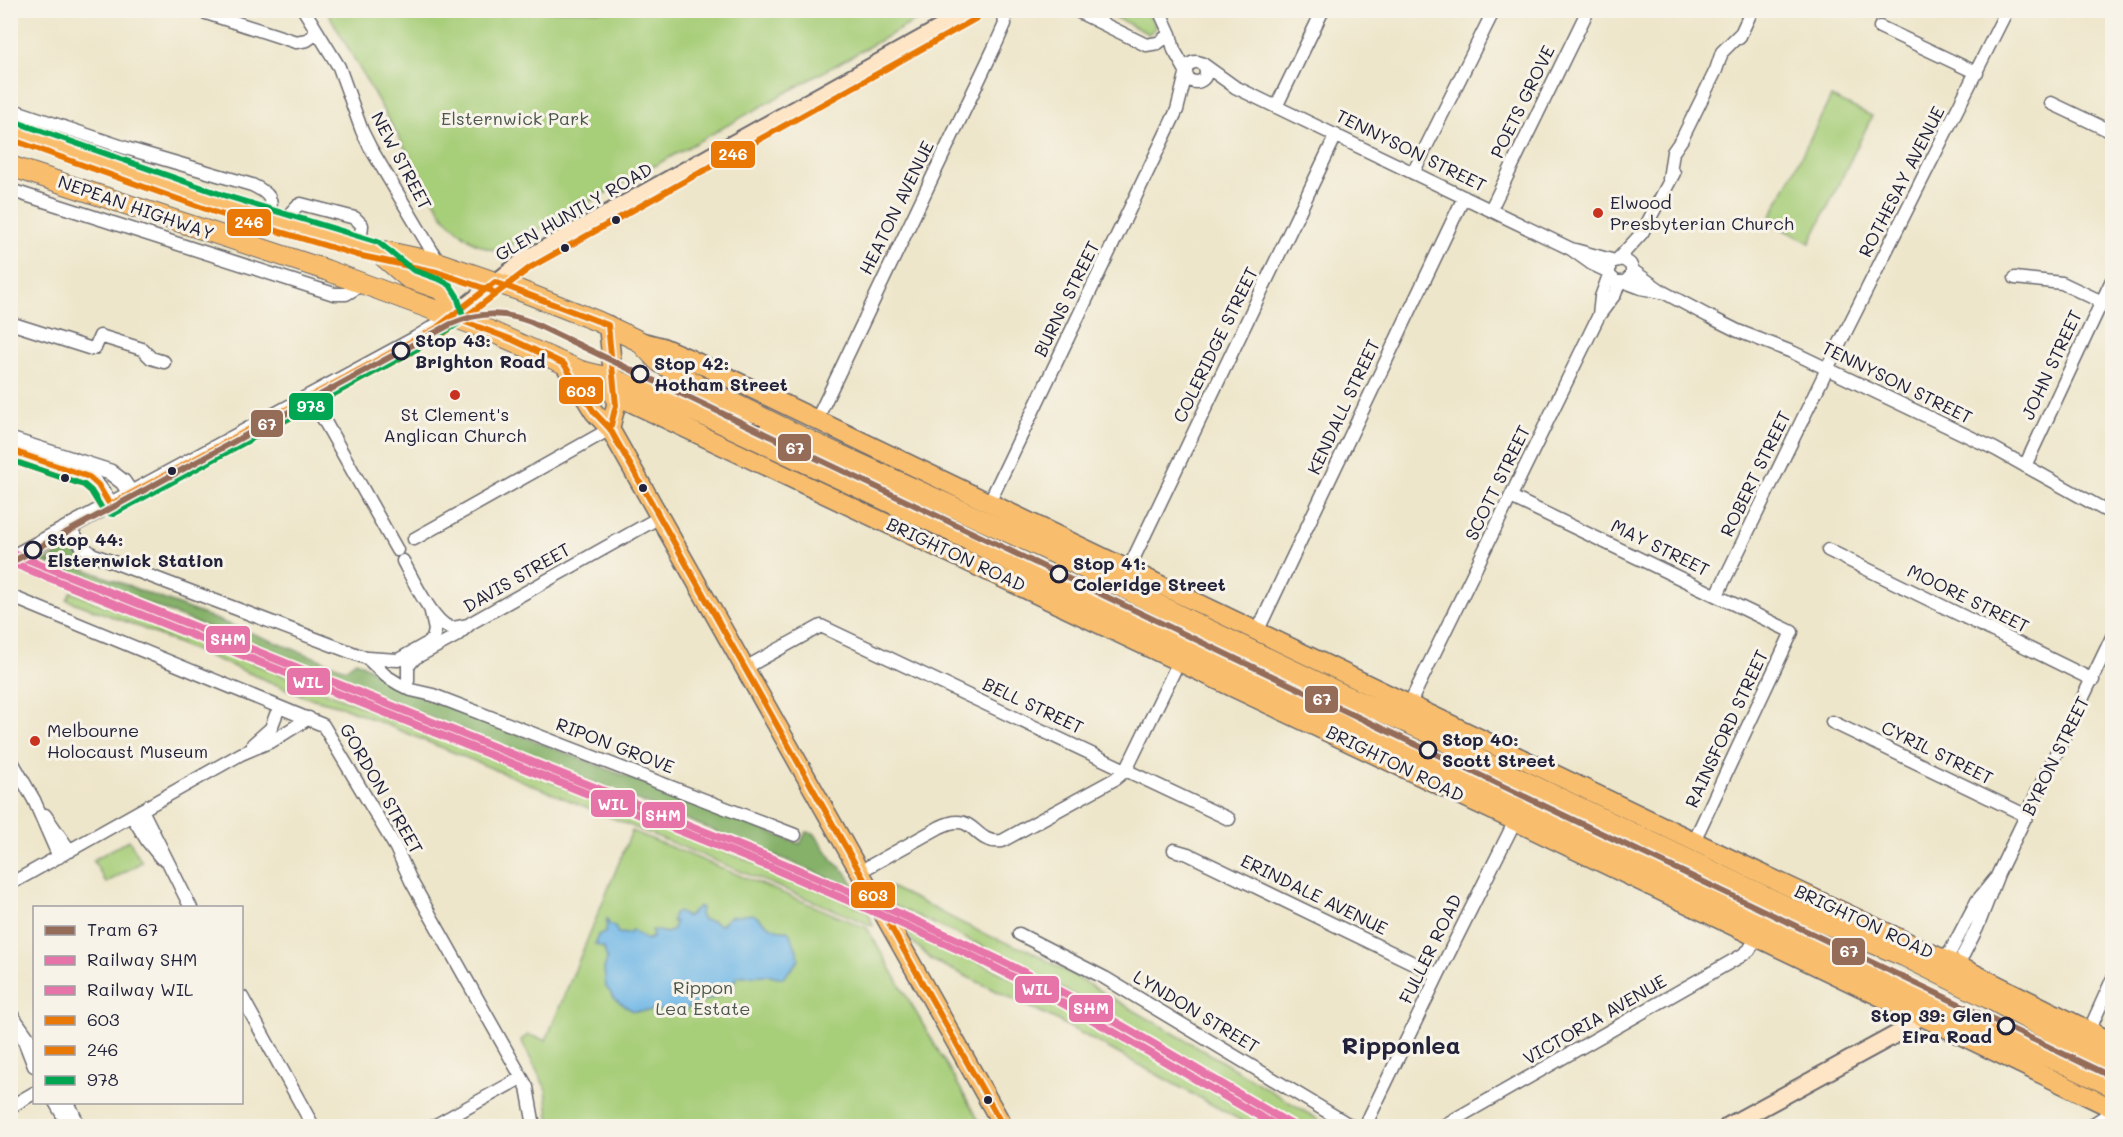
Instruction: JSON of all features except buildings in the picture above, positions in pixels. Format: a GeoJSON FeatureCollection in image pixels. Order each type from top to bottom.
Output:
{"type":"FeatureCollection","features":[{"type":"Feature","properties":{"kind":"highway","name":"NEPEAN HIGHWAY"},"geometry":{"type":"LineString","coordinates":[[10,129],[177,190],[368,248],[439,263],[495,282]]}},
{"type":"Feature","properties":{"kind":"highway"},"geometry":{"type":"LineString","coordinates":[[10,152],[45,177]]}},
{"type":"Feature","properties":{"kind":"highway","name":"NEPEAN HIGHWAY"},"geometry":{"type":"LineString","coordinates":[[10,166],[285,257],[453,316]]}},
{"type":"Feature","properties":{"kind":"highway"},"geometry":{"type":"LineString","coordinates":[[368,248],[408,278],[443,291],[449,299],[453,316]]}},
{"type":"Feature","properties":{"kind":"highway","name":"BRIGHTON ROAD"},"geometry":{"type":"LineString","coordinates":[[495,282],[608,325],[639,341],[659,362],[706,390],[914,490],[1049,551],[1300,674],[1428,732],[1562,799],[1816,920],[1890,950],[1948,969],[1988,998],[2036,1025],[2112,1062]]}},
{"type":"Feature","properties":{"kind":"highway","name":"BRIGHTON ROAD"},"geometry":{"type":"LineString","coordinates":[[453,316],[614,387],[715,420],[1003,557],[1054,584],[1289,693],[1432,764],[1828,951],[1925,1010],[1982,1029],[2112,1086]]}},
{"type":"Feature","properties":{"kind":"highway"},"geometry":{"type":"LineString","coordinates":[[903,509],[914,490]]}},
{"type":"Feature","properties":{"kind":"highway"},"geometry":{"type":"LineString","coordinates":[[1289,693],[1300,674]]}},
{"type":"Feature","properties":{"kind":"highway"},"geometry":{"type":"LineString","coordinates":[[1597,840],[1607,820]]}},
{"type":"Feature","properties":{"kind":"highway"},"geometry":{"type":"LineString","coordinates":[[1925,1010],[1948,969]]}},
{"type":"Feature","properties":{"kind":"main road","name":"GLEN HUNTLY ROAD"},"geometry":{"type":"LineString","coordinates":[[453,316],[526,259],[973,10]]}},
{"type":"Feature","properties":{"kind":"main road"},"geometry":{"type":"LineString","coordinates":[[608,325],[615,409],[610,429]]}},
{"type":"Feature","properties":{"kind":"main road","name":"BRIGHTON ROAD"},"geometry":{"type":"LineString","coordinates":[[639,341],[668,349],[1754,870],[1948,969],[2112,1042]]}},
{"type":"Feature","properties":{"kind":"main road"},"geometry":{"type":"LineString","coordinates":[[573,367],[594,412],[610,429],[1003,1126]]}},
{"type":"Feature","properties":{"kind":"main road","name":"BRIGHTON ROAD"},"geometry":{"type":"LineString","coordinates":[[614,387],[1018,585],[1757,937],[1925,1010],[2111,1107]]}},
{"type":"Feature","properties":{"kind":"main road"},"geometry":{"type":"LineString","coordinates":[[914,490],[916,485],[951,486]]}},
{"type":"Feature","properties":{"kind":"main road"},"geometry":{"type":"LineString","coordinates":[[1003,557],[1018,585]]}},
{"type":"Feature","properties":{"kind":"main road"},"geometry":{"type":"LineString","coordinates":[[1168,589],[1192,622]]}},
{"type":"Feature","properties":{"kind":"main road"},"geometry":{"type":"LineString","coordinates":[[1300,674],[1347,675]]}},
{"type":"Feature","properties":{"kind":"main road"},"geometry":{"type":"LineString","coordinates":[[1253,697],[1289,693]]}},
{"type":"Feature","properties":{"kind":"main road"},"geometry":{"type":"LineString","coordinates":[[1536,766],[1562,799]]}},
{"type":"Feature","properties":{"kind":"main road"},"geometry":{"type":"LineString","coordinates":[[1607,820],[1612,817],[1637,815]]}},
{"type":"Feature","properties":{"kind":"main road"},"geometry":{"type":"LineString","coordinates":[[1754,870],[1777,901]]}},
{"type":"Feature","properties":{"kind":"main road"},"geometry":{"type":"LineString","coordinates":[[1728,1126],[1899,1032],[1925,1010]]}},
{"type":"Feature","properties":{"kind":"street"},"geometry":{"type":"LineString","coordinates":[[198,10],[296,42],[307,40],[317,33]]}},
{"type":"Feature","properties":{"kind":"street","name":"NEW STREET"},"geometry":{"type":"LineString","coordinates":[[304,10],[339,67],[370,147],[439,263]]}},
{"type":"Feature","properties":{"kind":"street","name":"HEATON AVENUE"},"geometry":{"type":"LineString","coordinates":[[816,421],[996,44],[1005,24],[1003,10]]}},
{"type":"Feature","properties":{"kind":"street"},"geometry":{"type":"LineString","coordinates":[[1075,10],[1146,45],[1158,43],[1170,34]]}},
{"type":"Feature","properties":{"kind":"street"},"geometry":{"type":"LineString","coordinates":[[1159,10],[1170,34],[1174,50],[1186,73]]}},
{"type":"Feature","properties":{"kind":"street"},"geometry":{"type":"LineString","coordinates":[[1276,106],[1323,10]]}},
{"type":"Feature","properties":{"kind":"street"},"geometry":{"type":"LineString","coordinates":[[1413,172],[1494,10]]}},
{"type":"Feature","properties":{"kind":"street","name":"POETS GROVE"},"geometry":{"type":"LineString","coordinates":[[1491,209],[1588,10]]}},
{"type":"Feature","properties":{"kind":"street"},"geometry":{"type":"LineString","coordinates":[[1616,272],[1642,233],[1677,167],[1682,139],[1716,70],[1722,52],[1741,33],[1752,10]]}},
{"type":"Feature","properties":{"kind":"street","name":"ROTHESAY AVENUE"},"geometry":{"type":"LineString","coordinates":[[1827,369],[2007,10]]}},
{"type":"Feature","properties":{"kind":"street"},"geometry":{"type":"LineString","coordinates":[[1880,27],[1977,73]]}},
{"type":"Feature","properties":{"kind":"street","name":"TENNYSON STREET"},"geometry":{"type":"LineString","coordinates":[[1170,34],[1185,55],[1235,87],[1491,209],[1571,249],[1592,264],[1616,272]]}},
{"type":"Feature","properties":{"kind":"street"},"geometry":{"type":"LineString","coordinates":[[1186,73],[1189,64],[1200,63],[1206,73],[1201,81]]}},
{"type":"Feature","properties":{"kind":"street","name":"TENNYSON STREET"},"geometry":{"type":"LineString","coordinates":[[1186,73],[1190,80],[1235,87]]}},
{"type":"Feature","properties":{"kind":"street","name":"BURNS STREET"},"geometry":{"type":"LineString","coordinates":[[989,503],[1177,110],[1186,73]]}},
{"type":"Feature","properties":{"kind":"street","name":"BURNS STREET"},"geometry":{"type":"LineString","coordinates":[[1177,110],[1201,81]]}},
{"type":"Feature","properties":{"kind":"street"},"geometry":{"type":"LineString","coordinates":[[2051,103],[2112,132]]}},
{"type":"Feature","properties":{"kind":"street"},"geometry":{"type":"LineString","coordinates":[[10,109],[129,149],[252,185],[261,189],[271,200],[276,219]]}},
{"type":"Feature","properties":{"kind":"street","name":"COLERIDGE STREET"},"geometry":{"type":"LineString","coordinates":[[1128,570],[1336,135]]}},
{"type":"Feature","properties":{"kind":"street"},"geometry":{"type":"LineString","coordinates":[[10,190],[342,295],[363,284]]}},
{"type":"Feature","properties":{"kind":"street","name":"KENDALL STREET"},"geometry":{"type":"LineString","coordinates":[[1257,632],[1464,197]]}},
{"type":"Feature","properties":{"kind":"street"},"geometry":{"type":"LineString","coordinates":[[1616,272],[1629,279],[1642,233]]}},
{"type":"Feature","properties":{"kind":"street"},"geometry":{"type":"LineString","coordinates":[[285,257],[285,277]]}},
{"type":"Feature","properties":{"kind":"street"},"geometry":{"type":"LineString","coordinates":[[1616,272],[1627,261],[1632,269],[1663,292]]}},
{"type":"Feature","properties":{"kind":"street"},"geometry":{"type":"LineString","coordinates":[[1616,272],[1641,288],[1663,292]]}},
{"type":"Feature","properties":{"kind":"street","name":"SCOTT STREET"},"geometry":{"type":"LineString","coordinates":[[1409,705],[1599,315],[1601,297],[1616,272]]}},
{"type":"Feature","properties":{"kind":"street"},"geometry":{"type":"LineString","coordinates":[[2015,278],[2062,283],[2102,302]]}},
{"type":"Feature","properties":{"kind":"street","name":"JOHN STREET"},"geometry":{"type":"LineString","coordinates":[[2025,466],[2112,280]]}},
{"type":"Feature","properties":{"kind":"street","name":"TENNYSON STREET"},"geometry":{"type":"LineString","coordinates":[[1663,292],[1737,331],[1791,352],[1995,449],[2112,514]]}},
{"type":"Feature","properties":{"kind":"street","name":"GLEN HUNTLY ROAD"},"geometry":{"type":"LineString","coordinates":[[10,559],[435,329],[453,316]]}},
{"type":"Feature","properties":{"kind":"street"},"geometry":{"type":"LineString","coordinates":[[10,323],[93,350],[100,336],[139,348],[151,358],[164,362]]}},
{"type":"Feature","properties":{"kind":"street","name":"ROBERT STREET"},"geometry":{"type":"LineString","coordinates":[[1717,595],[1827,369]]}},
{"type":"Feature","properties":{"kind":"street"},"geometry":{"type":"LineString","coordinates":[[311,396],[429,608],[435,628],[434,637],[430,642],[398,660],[367,658]]}},
{"type":"Feature","properties":{"kind":"street"},"geometry":{"type":"LineString","coordinates":[[414,539],[610,429]]}},
{"type":"Feature","properties":{"kind":"street"},"geometry":{"type":"LineString","coordinates":[[10,440],[67,463],[96,482],[110,505]]}},
{"type":"Feature","properties":{"kind":"street"},"geometry":{"type":"LineString","coordinates":[[10,450],[115,475],[126,485],[131,494]]}},
{"type":"Feature","properties":{"kind":"street","name":"MAY STREET"},"geometry":{"type":"LineString","coordinates":[[1511,497],[1792,632]]}},
{"type":"Feature","properties":{"kind":"street","name":"DAVIS STREET"},"geometry":{"type":"LineString","coordinates":[[408,681],[407,670],[411,662],[456,636],[471,623],[660,517]]}},
{"type":"Feature","properties":{"kind":"street","name":"RIPON GROVE"},"geometry":{"type":"LineString","coordinates":[[69,527],[81,545],[92,554],[367,658],[422,691],[795,835]]}},
{"type":"Feature","properties":{"kind":"street","name":"MOORE STREET"},"geometry":{"type":"LineString","coordinates":[[1828,550],[2093,680]]}},
{"type":"Feature","properties":{"kind":"street","name":"GORDON STREET"},"geometry":{"type":"LineString","coordinates":[[10,588],[25,601]]}},
{"type":"Feature","properties":{"kind":"street","name":"GORDON STREET"},"geometry":{"type":"LineString","coordinates":[[10,596],[323,725],[396,849],[411,881],[521,1078],[529,1095],[534,1126]]}},
{"type":"Feature","properties":{"kind":"street"},"geometry":{"type":"LineString","coordinates":[[429,608],[449,627],[460,627],[471,623]]}},
{"type":"Feature","properties":{"kind":"street","name":"BELL STREET"},"geometry":{"type":"LineString","coordinates":[[745,668],[821,626],[1229,819]]}},
{"type":"Feature","properties":{"kind":"street","name":"RAINSFORD STREET"},"geometry":{"type":"LineString","coordinates":[[1694,842],[1792,632]]}},
{"type":"Feature","properties":{"kind":"street","name":"BYRON STREET"},"geometry":{"type":"LineString","coordinates":[[1948,969],[1981,893],[1998,874],[2112,637]]}},
{"type":"Feature","properties":{"kind":"street","name":"RIPON GROVE"},"geometry":{"type":"LineString","coordinates":[[367,658],[386,676],[399,684],[411,690],[422,691]]}},
{"type":"Feature","properties":{"kind":"street"},"geometry":{"type":"LineString","coordinates":[[859,872],[952,822],[966,823],[985,839],[1002,842],[1109,782],[1126,770],[1179,661]]}},
{"type":"Feature","properties":{"kind":"street"},"geometry":{"type":"LineString","coordinates":[[240,754],[271,728],[279,706]]}},
{"type":"Feature","properties":{"kind":"street"},"geometry":{"type":"LineString","coordinates":[[10,884],[240,754],[274,740],[309,718]]}},
{"type":"Feature","properties":{"kind":"street","name":"CYRIL STREET"},"geometry":{"type":"LineString","coordinates":[[1832,722],[2027,816]]}},
{"type":"Feature","properties":{"kind":"street"},"geometry":{"type":"LineString","coordinates":[[10,758],[34,800],[70,851]]}},
{"type":"Feature","properties":{"kind":"street"},"geometry":{"type":"LineString","coordinates":[[34,800],[59,857]]}},
{"type":"Feature","properties":{"kind":"street"},"geometry":{"type":"LineString","coordinates":[[137,813],[156,836],[190,906]]}},
{"type":"Feature","properties":{"kind":"street","name":"FULLER ROAD"},"geometry":{"type":"LineString","coordinates":[[1365,1126],[1515,821]]}},
{"type":"Feature","properties":{"kind":"street","name":"ERINDALE AVENUE"},"geometry":{"type":"LineString","coordinates":[[1174,850],[1188,854],[1438,975]]}},
{"type":"Feature","properties":{"kind":"street","name":"LYNDON STREET"},"geometry":{"type":"LineString","coordinates":[[1019,934],[1105,978],[1352,1126]]}},
{"type":"Feature","properties":{"kind":"street","name":"VICTORIA AVENUE"},"geometry":{"type":"LineString","coordinates":[[1443,1126],[1741,957],[1749,950],[1757,937]]}},
{"type":"Feature","properties":{"kind":"street"},"geometry":{"type":"LineString","coordinates":[[2089,1031],[2112,980]]}},
{"type":"Feature","properties":{"kind":"street"},"geometry":{"type":"LineString","coordinates":[[243,1000],[313,1126]]}},
{"type":"Feature","properties":{"kind":"street"},"geometry":{"type":"LineString","coordinates":[[10,1012],[33,1045]]}},
{"type":"Feature","properties":{"kind":"street"},"geometry":{"type":"LineString","coordinates":[[18,1025],[33,1063]]}},
{"type":"Feature","properties":{"kind":"street"},"geometry":{"type":"LineString","coordinates":[[434,1126],[521,1078]]}},
{"type":"Feature","properties":{"kind":"street"},"geometry":{"type":"LineString","coordinates":[[10,1107],[33,1095]]}},
{"type":"Feature","properties":{"kind":"street"},"geometry":{"type":"LineString","coordinates":[[56,1104],[69,1126]]}},
{"type":"Feature","properties":{"kind":"street"},"geometry":{"type":"LineString","coordinates":[[69,1104],[79,1126]]}},
{"type":"Feature","properties":{"kind":"street"},"geometry":{"type":"LineString","coordinates":[[2090,1126],[2104,1117],[2111,1107]]}},
{"type":"Feature","properties":{"kind":"green space","name":"Elsternwick Park"},"geometry":{"type":"Polygon","coordinates":[[[327,11],[933,11],[503,250],[495,250],[478,245],[444,217],[327,11]]]}},
{"type":"Feature","properties":{"kind":"green space"},"geometry":{"type":"Polygon","coordinates":[[[1103,11],[1146,11],[1156,27],[1149,34],[1103,11]]]}},
{"type":"Feature","properties":{"kind":"green space"},"geometry":{"type":"Polygon","coordinates":[[[1831,97],[1872,116],[1810,243],[1768,222],[1831,97]]]}},
{"type":"Feature","properties":{"kind":"green space"},"geometry":{"type":"Polygon","coordinates":[[[73,546],[85,557],[74,565],[345,669],[356,661],[422,697],[800,844],[806,832],[814,833],[835,863],[845,871],[857,890],[44,562],[73,546]]]}},
{"type":"Feature","properties":{"kind":"green space"},"geometry":{"type":"Polygon","coordinates":[[[71,592],[805,883],[868,911],[873,926],[341,706],[306,697],[127,622],[67,600],[71,592]]]}},
{"type":"Feature","properties":{"kind":"green space","name":"Rippon Lea Estate"},"geometry":{"type":"Polygon","coordinates":[[[632,831],[867,928],[982,1126],[550,1126],[546,1089],[521,1040],[528,1035],[546,1040],[632,831]]]}},
{"type":"Feature","properties":{"kind":"green space"},"geometry":{"type":"Polygon","coordinates":[[[129,840],[142,862],[106,883],[93,860],[129,840]]]}},
{"type":"Feature","properties":{"kind":"green space"},"geometry":{"type":"Polygon","coordinates":[[[885,885],[974,929],[1029,950],[1329,1126],[1303,1126],[1058,986],[984,947],[891,904],[885,885]]]}},
{"type":"Feature","properties":{"kind":"green space"},"geometry":{"type":"Polygon","coordinates":[[[904,926],[1090,1021],[1271,1126],[1251,1126],[1053,1018],[932,960],[913,942],[904,926]]]}},
{"type":"Feature","properties":{"kind":"water"},"geometry":{"type":"Polygon","coordinates":[[[701,907],[700,915],[703,920],[721,925],[729,917],[753,914],[773,928],[787,930],[791,935],[799,960],[783,978],[770,975],[738,976],[725,992],[690,1006],[686,1010],[633,1011],[616,1000],[606,987],[604,969],[607,959],[604,948],[595,944],[598,935],[606,932],[607,919],[618,933],[629,934],[632,930],[647,940],[653,937],[652,930],[667,933],[673,929],[674,913],[678,912],[687,917],[701,907]]]}},
{"type":"Feature","properties":{"kind":"tram line","name":"67"},"geometry":{"type":"LineString","coordinates":[[10,563],[451,324],[471,317],[491,314],[521,318],[2112,1077]]}},
{"type":"Feature","properties":{"kind":"tram line"},"geometry":{"type":"LineString","coordinates":[[721,413],[760,425]]}},
{"type":"Feature","properties":{"kind":"rail line","name":"SHM"},"geometry":{"type":"LineString","coordinates":[[10,552],[773,859],[906,916],[1063,993],[1294,1126]]}},
{"type":"Feature","properties":{"kind":"rail line","name":"WIL"},"geometry":{"type":"LineString","coordinates":[[10,562],[770,867],[903,924],[1057,1000],[1277,1126]]}},
{"type":"Feature","properties":{"kind":"transit line","name":"246"},"geometry":{"type":"LineString","coordinates":[[10,460],[84,485],[91,491],[104,512],[114,513],[439,337],[531,267],[977,18]]}},
{"type":"Feature","properties":{"kind":"transit line","name":"978"},"geometry":{"type":"LineString","coordinates":[[10,460],[84,485],[91,491],[104,512],[113,514],[420,347],[459,323],[463,316],[457,296],[450,285],[413,270],[378,242],[223,195],[13,121]]}},
{"type":"Feature","properties":{"kind":"transit line","name":"246"},"geometry":{"type":"LineString","coordinates":[[10,139],[217,213],[357,255],[437,272],[492,291]]}},
{"type":"Feature","properties":{"kind":"transit line","name":"603"},"geometry":{"type":"LineString","coordinates":[[10,450],[89,477],[98,485],[110,505],[435,329],[495,282],[608,325],[616,405],[610,429],[1003,1126]]}},
{"type":"Feature","properties":{"kind":"transit line","name":"603"},"geometry":{"type":"LineString","coordinates":[[452,317],[513,340],[564,364],[594,412],[610,429],[617,442]]}},
{"type":"Feature","properties":{"kind":"place","name":"Elwood Presbyterian Church"},"geometry":{"type":"Point","coordinates":[1598,213]}},
{"type":"Feature","properties":{"kind":"place","name":"Stop 43: Brighton Road"},"geometry":{"type":"Point","coordinates":[401,351]}},
{"type":"Feature","properties":{"kind":"place","name":"Stop 42: Hotham Street"},"geometry":{"type":"Point","coordinates":[640,374]}},
{"type":"Feature","properties":{"kind":"place","name":"St Clement's Anglican Church"},"geometry":{"type":"Point","coordinates":[455,395]}},
{"type":"Feature","properties":{"kind":"place","name":"Stop 44: Elsternwick Station"},"geometry":{"type":"Point","coordinates":[33,550]}},
{"type":"Feature","properties":{"kind":"place","name":"Stop 41: Coleridge Street"},"geometry":{"type":"Point","coordinates":[1059,574]}},
{"type":"Feature","properties":{"kind":"place","name":"Melbourne Holocaust Museum"},"geometry":{"type":"Point","coordinates":[35,741]}},
{"type":"Feature","properties":{"kind":"place","name":"Stop 40: Scott Street"},"geometry":{"type":"Point","coordinates":[1428,750]}},
{"type":"Feature","properties":{"kind":"place","name":"Stop 39: Glen Eira Road"},"geometry":{"type":"Point","coordinates":[2006,1026]}},
{"type":"Feature","properties":{"kind":"district","name":"Ripponlea"},"geometry":{"type":"Point","coordinates":[1401,1046]}}]}
